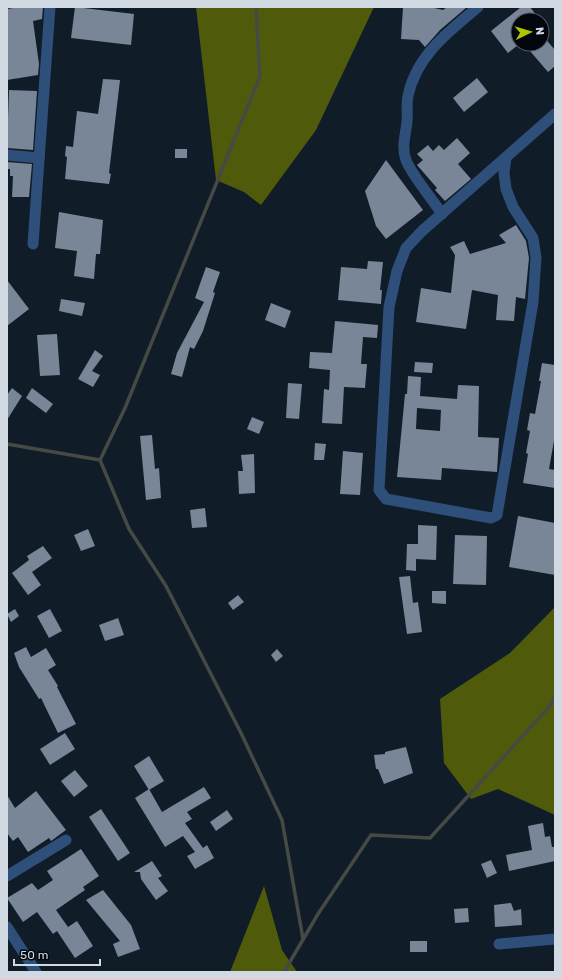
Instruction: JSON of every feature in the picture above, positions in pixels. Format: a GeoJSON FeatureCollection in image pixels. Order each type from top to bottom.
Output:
{"type":"FeatureCollection","features":[{"type":"Feature","properties":{"kind":"street"},"geometry":{"type":"LineString","coordinates":[[33,244],[50,7]]}},
{"type":"Feature","properties":{"kind":"street"},"geometry":{"type":"LineString","coordinates":[[442,214],[406,162],[403,151],[407,122],[407,98],[412,78],[418,65],[452,29],[478,7]]}},
{"type":"Feature","properties":{"kind":"street"},"geometry":{"type":"LineString","coordinates":[[506,156],[504,173],[506,189],[514,207],[533,238],[536,258],[532,302],[497,515],[491,518],[386,499],[379,490],[389,307],[397,270],[406,248],[506,156],[555,114]]}},
{"type":"Feature","properties":{"kind":"street"},"geometry":{"type":"LineString","coordinates":[[7,155],[39,158]]}},
{"type":"Feature","properties":{"kind":"street"},"geometry":{"type":"LineString","coordinates":[[7,876],[66,840]]}},
{"type":"Feature","properties":{"kind":"street"},"geometry":{"type":"LineString","coordinates":[[7,927],[36,972]]}},
{"type":"Feature","properties":{"kind":"street"},"geometry":{"type":"LineString","coordinates":[[499,944],[555,939]]}},
{"type":"Feature","properties":{"kind":"green space"},"geometry":{"type":"Polygon","coordinates":[[[196,7],[374,7],[316,130],[261,205],[244,192],[216,180],[196,7]]]}},
{"type":"Feature","properties":{"kind":"green space"},"geometry":{"type":"Polygon","coordinates":[[[555,607],[555,815],[498,789],[471,799],[444,763],[440,699],[510,653],[555,607]]]}},
{"type":"Feature","properties":{"kind":"green space"},"geometry":{"type":"Polygon","coordinates":[[[264,886],[282,950],[297,972],[230,972],[264,886]]]}},
{"type":"Feature","properties":{"kind":"building"},"geometry":{"type":"Polygon","coordinates":[[[19,7],[43,7],[42,19],[33,21],[39,64],[38,75],[7,80],[7,9],[19,7]]]}},
{"type":"Feature","properties":{"kind":"building"},"geometry":{"type":"Polygon","coordinates":[[[75,7],[134,14],[131,45],[71,38],[75,7]]]}},
{"type":"Feature","properties":{"kind":"building"},"geometry":{"type":"Polygon","coordinates":[[[403,7],[430,7],[443,10],[447,7],[467,7],[440,30],[425,47],[419,40],[401,39],[403,7]]]}},
{"type":"Feature","properties":{"kind":"building"},"geometry":{"type":"Polygon","coordinates":[[[521,7],[530,7],[534,12],[515,12],[521,7]]]}},
{"type":"Feature","properties":{"kind":"building"},"geometry":{"type":"Polygon","coordinates":[[[510,16],[510,51],[508,53],[491,31],[510,16]]]}},
{"type":"Feature","properties":{"kind":"building"},"geometry":{"type":"Polygon","coordinates":[[[550,44],[555,50],[555,66],[548,72],[531,52],[550,52],[550,44]]]}},
{"type":"Feature","properties":{"kind":"building"},"geometry":{"type":"Polygon","coordinates":[[[477,78],[488,92],[464,112],[453,98],[477,78]]]}},
{"type":"Feature","properties":{"kind":"building"},"geometry":{"type":"Polygon","coordinates":[[[103,79],[120,80],[109,184],[65,179],[67,157],[65,156],[66,146],[73,147],[77,111],[98,114],[103,79]]]}},
{"type":"Feature","properties":{"kind":"building"},"geometry":{"type":"Polygon","coordinates":[[[9,90],[37,91],[33,150],[7,148],[9,90]]]}},
{"type":"Feature","properties":{"kind":"building"},"geometry":{"type":"Polygon","coordinates":[[[457,138],[470,153],[458,164],[471,179],[445,201],[435,190],[437,188],[417,165],[423,160],[417,154],[428,145],[433,151],[439,145],[444,150],[457,138]]]}},
{"type":"Feature","properties":{"kind":"building"},"geometry":{"type":"Polygon","coordinates":[[[175,149],[187,149],[187,158],[175,158],[175,149]]]}},
{"type":"Feature","properties":{"kind":"building"},"geometry":{"type":"Polygon","coordinates":[[[386,160],[423,210],[386,239],[376,226],[365,191],[386,160]]]}},
{"type":"Feature","properties":{"kind":"building"},"geometry":{"type":"Polygon","coordinates":[[[7,162],[32,164],[29,197],[12,197],[13,176],[10,176],[10,169],[7,169],[7,162]]]}},
{"type":"Feature","properties":{"kind":"building"},"geometry":{"type":"Polygon","coordinates":[[[59,212],[103,220],[100,254],[96,254],[94,279],[74,276],[77,251],[55,248],[59,212]]]}},
{"type":"Feature","properties":{"kind":"building"},"geometry":{"type":"Polygon","coordinates":[[[516,225],[526,241],[529,258],[525,299],[516,297],[514,321],[496,320],[498,295],[472,290],[466,329],[416,322],[421,288],[451,293],[455,255],[450,247],[464,241],[470,254],[506,243],[499,235],[516,225]]]}},
{"type":"Feature","properties":{"kind":"building"},"geometry":{"type":"Polygon","coordinates":[[[368,261],[383,262],[380,290],[382,290],[381,304],[338,300],[341,267],[367,269],[368,261]]]}},
{"type":"Feature","properties":{"kind":"building"},"geometry":{"type":"Polygon","coordinates":[[[206,267],[220,272],[203,331],[194,349],[190,347],[182,377],[171,374],[177,353],[204,302],[195,298],[206,267]]]}},
{"type":"Feature","properties":{"kind":"building"},"geometry":{"type":"Polygon","coordinates":[[[7,280],[29,309],[7,326],[7,280]]]}},
{"type":"Feature","properties":{"kind":"building"},"geometry":{"type":"Polygon","coordinates":[[[61,299],[85,303],[82,316],[59,311],[61,299]]]}},
{"type":"Feature","properties":{"kind":"building"},"geometry":{"type":"Polygon","coordinates":[[[271,303],[291,311],[285,328],[265,320],[271,303]]]}},
{"type":"Feature","properties":{"kind":"building"},"geometry":{"type":"Polygon","coordinates":[[[335,321],[378,325],[377,338],[363,337],[361,364],[367,364],[365,388],[344,387],[342,424],[322,423],[324,389],[329,390],[330,370],[309,368],[310,352],[332,353],[335,321]]]}},
{"type":"Feature","properties":{"kind":"building"},"geometry":{"type":"Polygon","coordinates":[[[57,334],[60,375],[40,376],[37,335],[57,334]]]}},
{"type":"Feature","properties":{"kind":"building"},"geometry":{"type":"Polygon","coordinates":[[[95,350],[103,356],[92,371],[100,375],[93,387],[78,379],[95,350]]]}},
{"type":"Feature","properties":{"kind":"building"},"geometry":{"type":"Polygon","coordinates":[[[415,362],[433,363],[432,373],[414,372],[415,362]]]}},
{"type":"Feature","properties":{"kind":"building"},"geometry":{"type":"Polygon","coordinates":[[[542,363],[555,365],[555,435],[549,469],[555,470],[555,488],[523,483],[530,431],[527,430],[530,413],[535,414],[541,381],[539,381],[542,363]]]}},
{"type":"Feature","properties":{"kind":"building"},"geometry":{"type":"Polygon","coordinates":[[[408,376],[421,377],[420,396],[457,399],[458,385],[479,386],[478,437],[499,438],[497,472],[442,468],[441,480],[397,477],[405,394],[407,394],[408,376]],[[417,408],[416,429],[440,431],[441,410],[417,408]]]}},
{"type":"Feature","properties":{"kind":"building"},"geometry":{"type":"Polygon","coordinates":[[[288,383],[302,384],[299,419],[286,418],[288,383]]]}},
{"type":"Feature","properties":{"kind":"building"},"geometry":{"type":"Polygon","coordinates":[[[12,388],[22,396],[7,420],[7,395],[12,388]]]}},
{"type":"Feature","properties":{"kind":"building"},"geometry":{"type":"Polygon","coordinates":[[[32,388],[53,404],[46,413],[26,398],[32,388]]]}},
{"type":"Feature","properties":{"kind":"building"},"geometry":{"type":"Polygon","coordinates":[[[252,417],[264,422],[259,434],[247,429],[252,417]]]}},
{"type":"Feature","properties":{"kind":"building"},"geometry":{"type":"Polygon","coordinates":[[[152,435],[155,469],[159,468],[161,498],[146,500],[140,436],[152,435]]]}},
{"type":"Feature","properties":{"kind":"building"},"geometry":{"type":"Polygon","coordinates":[[[315,443],[326,444],[324,460],[314,460],[315,443]]]}},
{"type":"Feature","properties":{"kind":"building"},"geometry":{"type":"Polygon","coordinates":[[[343,451],[363,453],[360,495],[340,494],[343,451]]]}},
{"type":"Feature","properties":{"kind":"building"},"geometry":{"type":"Polygon","coordinates":[[[254,454],[255,493],[239,494],[238,471],[243,471],[241,455],[254,454]]]}},
{"type":"Feature","properties":{"kind":"building"},"geometry":{"type":"Polygon","coordinates":[[[205,508],[207,527],[192,528],[190,510],[205,508]]]}},
{"type":"Feature","properties":{"kind":"building"},"geometry":{"type":"Polygon","coordinates":[[[518,516],[555,523],[555,575],[509,567],[518,516]]]}},
{"type":"Feature","properties":{"kind":"building"},"geometry":{"type":"Polygon","coordinates":[[[418,525],[437,526],[436,560],[416,559],[416,571],[406,570],[407,544],[418,544],[418,525]]]}},
{"type":"Feature","properties":{"kind":"building"},"geometry":{"type":"Polygon","coordinates":[[[88,529],[95,546],[81,551],[74,535],[88,529]]]}},
{"type":"Feature","properties":{"kind":"building"},"geometry":{"type":"Polygon","coordinates":[[[455,535],[487,536],[486,585],[453,584],[455,535]]]}},
{"type":"Feature","properties":{"kind":"building"},"geometry":{"type":"Polygon","coordinates":[[[43,546],[52,558],[32,572],[41,585],[28,595],[12,573],[29,560],[27,556],[43,546]]]}},
{"type":"Feature","properties":{"kind":"building"},"geometry":{"type":"Polygon","coordinates":[[[410,576],[413,603],[418,602],[422,632],[407,634],[399,577],[410,576]]]}},
{"type":"Feature","properties":{"kind":"building"},"geometry":{"type":"Polygon","coordinates":[[[432,591],[446,591],[446,604],[432,603],[432,591]]]}},
{"type":"Feature","properties":{"kind":"building"},"geometry":{"type":"Polygon","coordinates":[[[238,595],[244,602],[233,610],[228,603],[238,595]]]}},
{"type":"Feature","properties":{"kind":"building"},"geometry":{"type":"Polygon","coordinates":[[[15,609],[19,616],[11,622],[7,614],[15,609]]]}},
{"type":"Feature","properties":{"kind":"building"},"geometry":{"type":"Polygon","coordinates":[[[50,609],[62,631],[49,638],[37,616],[50,609]]]}},
{"type":"Feature","properties":{"kind":"building"},"geometry":{"type":"Polygon","coordinates":[[[118,618],[124,635],[105,641],[99,625],[118,618]]]}},
{"type":"Feature","properties":{"kind":"building"},"geometry":{"type":"Polygon","coordinates":[[[26,647],[31,657],[46,648],[56,665],[48,670],[58,686],[57,687],[76,724],[58,733],[41,698],[39,699],[19,667],[14,653],[26,647]]]}},
{"type":"Feature","properties":{"kind":"building"},"geometry":{"type":"Polygon","coordinates":[[[277,649],[283,656],[276,662],[271,655],[277,649]]]}},
{"type":"Feature","properties":{"kind":"building"},"geometry":{"type":"Polygon","coordinates":[[[65,733],[75,749],[50,765],[40,749],[65,733]]]}},
{"type":"Feature","properties":{"kind":"building"},"geometry":{"type":"Polygon","coordinates":[[[406,747],[413,773],[384,784],[378,769],[376,769],[374,755],[385,754],[385,752],[406,747]]]}},
{"type":"Feature","properties":{"kind":"building"},"geometry":{"type":"Polygon","coordinates":[[[149,756],[164,781],[149,790],[134,766],[149,756]]]}},
{"type":"Feature","properties":{"kind":"building"},"geometry":{"type":"Polygon","coordinates":[[[75,770],[88,786],[74,797],[61,781],[75,770]]]}},
{"type":"Feature","properties":{"kind":"building"},"geometry":{"type":"Polygon","coordinates":[[[204,787],[211,798],[187,812],[192,819],[185,823],[203,848],[207,845],[214,858],[195,869],[187,856],[195,852],[183,836],[165,847],[135,798],[149,789],[162,812],[204,787]]]}},
{"type":"Feature","properties":{"kind":"building"},"geometry":{"type":"Polygon","coordinates":[[[36,791],[66,830],[51,841],[49,838],[28,852],[18,837],[13,841],[7,833],[7,795],[15,808],[36,791]]]}},
{"type":"Feature","properties":{"kind":"building"},"geometry":{"type":"Polygon","coordinates":[[[101,809],[130,853],[118,861],[89,817],[101,809]]]}},
{"type":"Feature","properties":{"kind":"building"},"geometry":{"type":"Polygon","coordinates":[[[227,810],[233,819],[216,831],[210,822],[227,810]]]}},
{"type":"Feature","properties":{"kind":"building"},"geometry":{"type":"Polygon","coordinates":[[[543,823],[545,837],[550,836],[552,847],[555,847],[555,861],[509,871],[506,855],[532,850],[528,826],[543,823]]]}},
{"type":"Feature","properties":{"kind":"building"},"geometry":{"type":"Polygon","coordinates":[[[81,849],[99,876],[83,887],[85,890],[56,910],[68,927],[77,921],[93,946],[75,958],[57,931],[53,934],[37,912],[23,922],[7,898],[32,883],[38,890],[53,880],[47,871],[81,849]]]}},
{"type":"Feature","properties":{"kind":"building"},"geometry":{"type":"Polygon","coordinates":[[[491,860],[497,873],[487,878],[481,864],[491,860]]]}},
{"type":"Feature","properties":{"kind":"building"},"geometry":{"type":"Polygon","coordinates":[[[152,861],[162,876],[158,878],[168,891],[156,900],[141,879],[140,872],[134,872],[152,861]]]}},
{"type":"Feature","properties":{"kind":"building"},"geometry":{"type":"Polygon","coordinates":[[[103,890],[131,925],[140,949],[118,957],[113,944],[120,941],[86,900],[103,890]]]}},
{"type":"Feature","properties":{"kind":"building"},"geometry":{"type":"Polygon","coordinates":[[[511,903],[514,911],[521,909],[522,925],[495,927],[494,905],[511,903]]]}},
{"type":"Feature","properties":{"kind":"building"},"geometry":{"type":"Polygon","coordinates":[[[468,908],[469,922],[455,923],[454,909],[468,908]]]}},
{"type":"Feature","properties":{"kind":"building"},"geometry":{"type":"Polygon","coordinates":[[[410,941],[427,941],[427,952],[410,952],[410,941]]]}},
{"type":"Feature","properties":{"kind":"waterway"},"geometry":{"type":"LineString","coordinates":[[100,460],[125,408],[260,76],[256,7]]}},
{"type":"Feature","properties":{"kind":"waterway"},"geometry":{"type":"LineString","coordinates":[[7,444],[100,460],[129,529],[166,586],[241,733],[282,820],[303,939]]}},
{"type":"Feature","properties":{"kind":"waterway"},"geometry":{"type":"LineString","coordinates":[[284,972],[318,914],[371,835],[430,838],[548,708],[555,697]]}}]}
